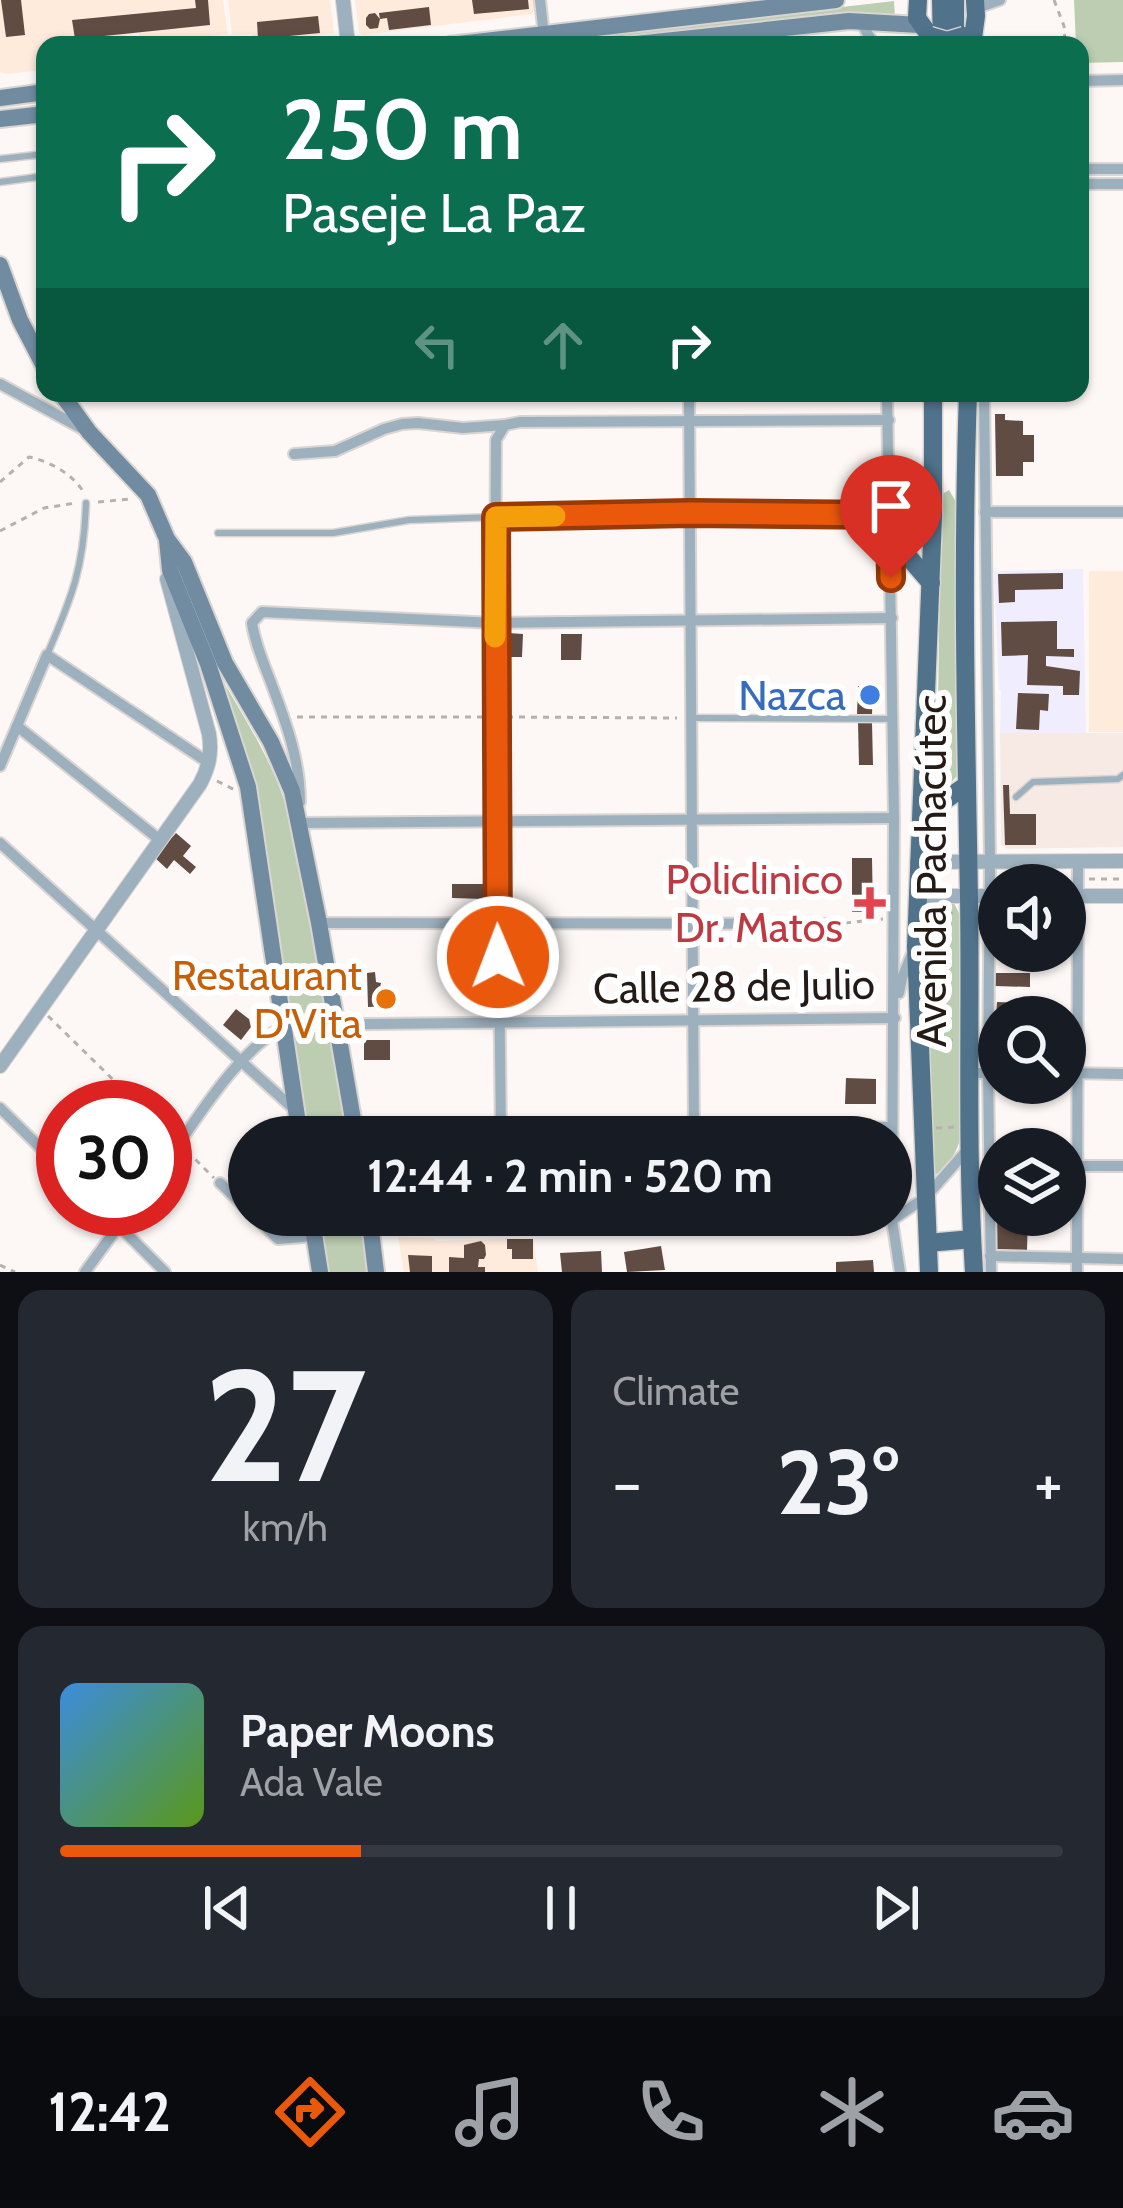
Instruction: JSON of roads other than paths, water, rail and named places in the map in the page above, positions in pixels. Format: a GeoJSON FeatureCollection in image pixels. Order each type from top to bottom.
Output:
{"type":"FeatureCollection","features":[{"type":"Feature","properties":{"kind":"main road"},"geometry":{"type":"LineString","coordinates":[[573,36],[836,0]]}},
{"type":"Feature","properties":{"kind":"main road"},"geometry":{"type":"LineString","coordinates":[[918,0],[916,12],[928,36]]}},
{"type":"Feature","properties":{"kind":"main road"},"geometry":{"type":"LineString","coordinates":[[928,36],[941,0]]}},
{"type":"Feature","properties":{"kind":"main road"},"geometry":{"type":"LineString","coordinates":[[955,0],[969,26]]}},
{"type":"Feature","properties":{"kind":"main road"},"geometry":{"type":"LineString","coordinates":[[707,36],[814,24],[870,36],[928,36]]}},
{"type":"Feature","properties":{"kind":"main road"},"geometry":{"type":"LineString","coordinates":[[0,98],[36,93]]}},
{"type":"Feature","properties":{"kind":"main road"},"geometry":{"type":"LineString","coordinates":[[0,119],[36,115]]}},
{"type":"Feature","properties":{"kind":"main road"},"geometry":{"type":"LineString","coordinates":[[1,273],[36,351]]}},
{"type":"Feature","properties":{"kind":"main road"},"geometry":{"type":"LineString","coordinates":[[67,402],[148,495],[166,539],[170,570],[208,664],[250,798],[298,1116]]}},
{"type":"Feature","properties":{"kind":"main road","name":"Avenida Pachacútec"},"geometry":{"type":"LineString","coordinates":[[929,1272],[916,905],[931,583],[932,402]]}},
{"type":"Feature","properties":{"kind":"main road","name":"Avenida Pachacútec"},"geometry":{"type":"LineString","coordinates":[[934,459],[941,402]]}},
{"type":"Feature","properties":{"kind":"main road","name":"Avenida Pachacútec"},"geometry":{"type":"LineString","coordinates":[[964,402],[969,1040],[978,1059]]}},
{"type":"Feature","properties":{"kind":"main road"},"geometry":{"type":"LineString","coordinates":[[890,537],[931,583]]}},
{"type":"Feature","properties":{"kind":"main road"},"geometry":{"type":"LineString","coordinates":[[166,539],[184,562],[225,664],[271,742],[292,791],[352,1116]]}},
{"type":"Feature","properties":{"kind":"main road"},"geometry":{"type":"LineString","coordinates":[[923,783],[934,794],[948,798],[967,785]]}},
{"type":"Feature","properties":{"kind":"main road","name":"Avenida Pachacútec"},"geometry":{"type":"LineString","coordinates":[[974,1272],[970,1137],[978,1103]]}},
{"type":"Feature","properties":{"kind":"main road"},"geometry":{"type":"LineString","coordinates":[[314,1236],[320,1272]]}},
{"type":"Feature","properties":{"kind":"main road"},"geometry":{"type":"LineString","coordinates":[[371,1236],[376,1272]]}},
{"type":"Feature","properties":{"kind":"main road"},"geometry":{"type":"LineString","coordinates":[[928,1244],[972,1239]]}},
{"type":"Feature","properties":{"kind":"street"},"geometry":{"type":"LineString","coordinates":[[343,0],[347,36]]}},
{"type":"Feature","properties":{"kind":"street"},"geometry":{"type":"LineString","coordinates":[[540,0],[544,36]]}},
{"type":"Feature","properties":{"kind":"street"},"geometry":{"type":"LineString","coordinates":[[969,26],[1000,0]]}},
{"type":"Feature","properties":{"kind":"street"},"geometry":{"type":"LineString","coordinates":[[1089,81],[1123,80]]}},
{"type":"Feature","properties":{"kind":"street"},"geometry":{"type":"LineString","coordinates":[[1089,169],[1123,169]]}},
{"type":"Feature","properties":{"kind":"street"},"geometry":{"type":"LineString","coordinates":[[1089,184],[1123,184]]}},
{"type":"Feature","properties":{"kind":"street"},"geometry":{"type":"LineString","coordinates":[[0,383],[89,432]]}},
{"type":"Feature","properties":{"kind":"street"},"geometry":{"type":"LineString","coordinates":[[689,402],[694,1116]]}},
{"type":"Feature","properties":{"kind":"street","name":"Avenida Pachacútec"},"geometry":{"type":"LineString","coordinates":[[888,402],[893,1116]]}},
{"type":"Feature","properties":{"kind":"street","name":"Avenida Pachacútec"},"geometry":{"type":"LineString","coordinates":[[984,402],[990,864]]}},
{"type":"Feature","properties":{"kind":"street"},"geometry":{"type":"LineString","coordinates":[[294,454],[335,452],[384,429],[418,422],[463,428],[520,422],[890,420]]}},
{"type":"Feature","properties":{"kind":"street"},"geometry":{"type":"LineString","coordinates":[[501,1116],[496,440],[505,425]]}},
{"type":"Feature","properties":{"kind":"street"},"geometry":{"type":"LineString","coordinates":[[985,512],[1123,512]]}},
{"type":"Feature","properties":{"kind":"street"},"geometry":{"type":"LineString","coordinates":[[0,1066],[207,769],[212,749],[167,580],[157,517]]}},
{"type":"Feature","properties":{"kind":"street"},"geometry":{"type":"LineString","coordinates":[[892,618],[495,622],[269,612],[252,622],[295,757],[300,823],[894,818]]}},
{"type":"Feature","properties":{"kind":"street"},"geometry":{"type":"LineString","coordinates":[[0,766],[47,655],[207,769]]}},
{"type":"Feature","properties":{"kind":"street"},"geometry":{"type":"LineString","coordinates":[[17,726],[160,840]]}},
{"type":"Feature","properties":{"kind":"street"},"geometry":{"type":"LineString","coordinates":[[0,843],[297,1112]]}},
{"type":"Feature","properties":{"kind":"street"},"geometry":{"type":"LineString","coordinates":[[917,862],[1123,861]]}},
{"type":"Feature","properties":{"kind":"street"},"geometry":{"type":"LineString","coordinates":[[1086,896],[1123,896]]}},
{"type":"Feature","properties":{"kind":"street"},"geometry":{"type":"LineString","coordinates":[[916,905],[978,901]]}},
{"type":"Feature","properties":{"kind":"street"},"geometry":{"type":"LineString","coordinates":[[319,923],[836,924]]}},
{"type":"Feature","properties":{"kind":"street","name":"Calle 28 de Julio"},"geometry":{"type":"LineString","coordinates":[[284,1025],[895,1019],[902,978],[916,946]]}},
{"type":"Feature","properties":{"kind":"street"},"geometry":{"type":"LineString","coordinates":[[192,1126],[241,1060],[284,1025]]}},
{"type":"Feature","properties":{"kind":"street"},"geometry":{"type":"LineString","coordinates":[[1086,1073],[1123,1074]]}},
{"type":"Feature","properties":{"kind":"street","name":"Avenida Pachacútec"},"geometry":{"type":"LineString","coordinates":[[986,1104],[991,1272]]}},
{"type":"Feature","properties":{"kind":"street"},"geometry":{"type":"LineString","coordinates":[[0,1108],[36,1143]]}},
{"type":"Feature","properties":{"kind":"street"},"geometry":{"type":"LineString","coordinates":[[912,1207],[925,1198],[970,1137]]}},
{"type":"Feature","properties":{"kind":"street"},"geometry":{"type":"LineString","coordinates":[[1086,1166],[1123,1166]]}},
{"type":"Feature","properties":{"kind":"street"},"geometry":{"type":"LineString","coordinates":[[220,1183],[228,1191]]}},
{"type":"Feature","properties":{"kind":"street"},"geometry":{"type":"LineString","coordinates":[[85,1272],[112,1236]]}},
{"type":"Feature","properties":{"kind":"street"},"geometry":{"type":"LineString","coordinates":[[129,1236],[165,1272]]}},
{"type":"Feature","properties":{"kind":"street"},"geometry":{"type":"LineString","coordinates":[[275,1236],[314,1236]]}},
{"type":"Feature","properties":{"kind":"street","name":"Avenida Pachacútec"},"geometry":{"type":"LineString","coordinates":[[894,1236],[900,1272]]}},
{"type":"Feature","properties":{"kind":"street"},"geometry":{"type":"LineString","coordinates":[[1076,1236],[1077,1272]]}},
{"type":"Feature","properties":{"kind":"street"},"geometry":{"type":"LineString","coordinates":[[990,1256],[1123,1259]]}},
{"type":"Feature","properties":{"kind":"lane"},"geometry":{"type":"LineString","coordinates":[[0,159],[36,155]]}},
{"type":"Feature","properties":{"kind":"lane"},"geometry":{"type":"LineString","coordinates":[[0,182],[36,177]]}},
{"type":"Feature","properties":{"kind":"lane"},"geometry":{"type":"LineString","coordinates":[[47,655],[79,578],[86,503]]}},
{"type":"Feature","properties":{"kind":"lane"},"geometry":{"type":"LineString","coordinates":[[218,532],[334,533],[409,520],[496,517],[890,515]]}},
{"type":"Feature","properties":{"kind":"lane"},"geometry":{"type":"LineString","coordinates":[[691,718],[893,718]]}},
{"type":"Feature","properties":{"kind":"lane"},"geometry":{"type":"LineString","coordinates":[[1016,797],[1033,782],[1123,776]]}},
{"type":"Feature","properties":{"kind":"place","name":"Nazca"},"geometry":{"type":"Point","coordinates":[870,695]}},
{"type":"Feature","properties":{"kind":"place","name":"Policlinico Dr. Matos"},"geometry":{"type":"Point","coordinates":[870,903]}},
{"type":"Feature","properties":{"kind":"place","name":"Restaurant D'Vita"},"geometry":{"type":"Point","coordinates":[386,999]}}]}
